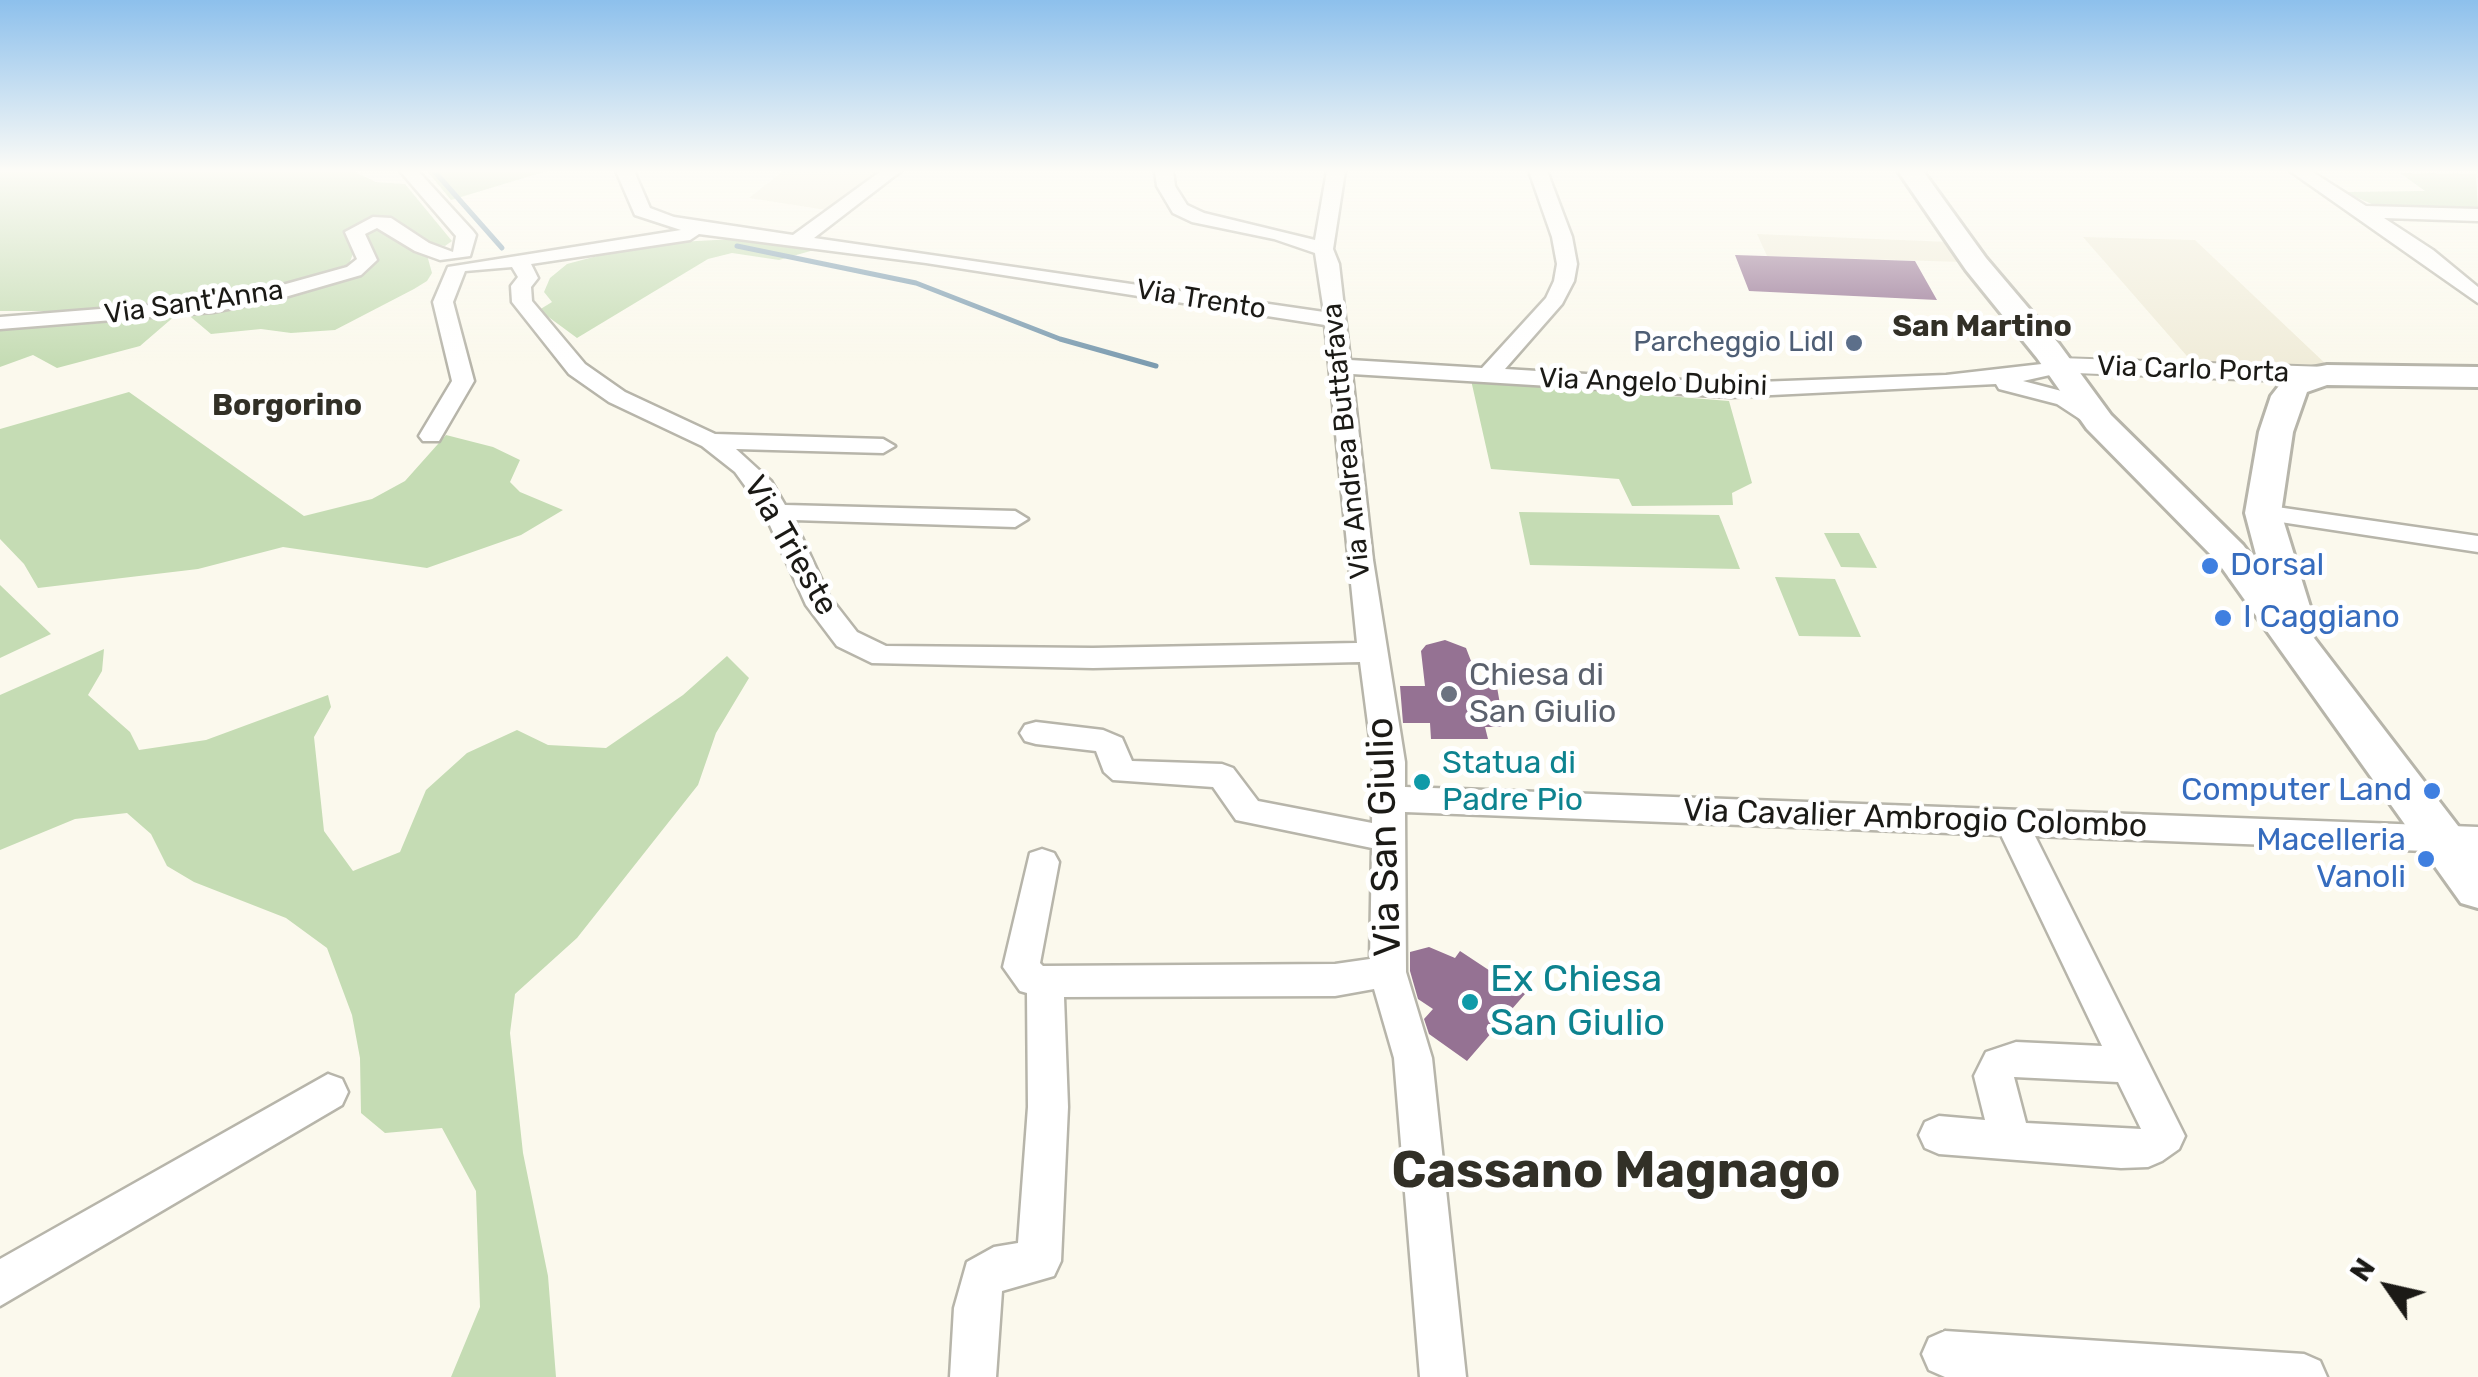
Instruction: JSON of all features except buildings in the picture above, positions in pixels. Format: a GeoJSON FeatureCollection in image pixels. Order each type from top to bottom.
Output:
{"type":"FeatureCollection","features":[{"type":"Feature","properties":{"kind":"main road"},"geometry":{"type":"LineString","coordinates":[[1956,235],[2099,422],[2230,553],[2318,677],[2458,839],[2478,888]]}},
{"type":"Feature","properties":{"kind":"main road"},"geometry":{"type":"LineString","coordinates":[[2318,677],[2291,614],[2264,513],[2270,456],[2288,396],[2307,378],[2327,375],[2478,377]]}},
{"type":"Feature","properties":{"kind":"main road"},"geometry":{"type":"LineString","coordinates":[[2230,553],[2245,544],[2264,513]]}},
{"type":"Feature","properties":{"kind":"street","name":"Via Sant'Anna"},"geometry":{"type":"LineString","coordinates":[[0,322],[126,315],[271,295],[354,271],[367,260],[356,235]]}},
{"type":"Feature","properties":{"kind":"street","name":"Via Sant'Anna"},"geometry":{"type":"LineString","coordinates":[[404,235],[422,247],[464,261]]}},
{"type":"Feature","properties":{"kind":"street"},"geometry":{"type":"LineString","coordinates":[[431,436],[463,381],[443,302],[464,261],[466,235]]}},
{"type":"Feature","properties":{"kind":"street","name":"Via Trento"},"geometry":{"type":"LineString","coordinates":[[524,270],[595,248],[620,235]]}},
{"type":"Feature","properties":{"kind":"street","name":"Via Trento"},"geometry":{"type":"LineString","coordinates":[[754,235],[1332,320]]}},
{"type":"Feature","properties":{"kind":"street"},"geometry":{"type":"LineString","coordinates":[[799,240],[805,235]]}},
{"type":"Feature","properties":{"kind":"street"},"geometry":{"type":"LineString","coordinates":[[1283,235],[1323,249]]}},
{"type":"Feature","properties":{"kind":"street","name":"Via Andrea Buttafava"},"geometry":{"type":"LineString","coordinates":[[1325,235],[1323,249],[1328,264],[1374,652]]}},
{"type":"Feature","properties":{"kind":"street"},"geometry":{"type":"LineString","coordinates":[[1488,374],[1554,300],[1567,264],[1562,235]]}},
{"type":"Feature","properties":{"kind":"street"},"geometry":{"type":"LineString","coordinates":[[2398,235],[2478,297]]}},
{"type":"Feature","properties":{"kind":"street"},"geometry":{"type":"LineString","coordinates":[[464,261],[524,270]]}},
{"type":"Feature","properties":{"kind":"street","name":"Via Trieste"},"geometry":{"type":"LineString","coordinates":[[524,270],[522,302],[578,369],[617,397],[711,441],[762,486],[778,512],[816,599],[848,639],[882,656],[1093,658],[1374,652]]}},
{"type":"Feature","properties":{"kind":"street","name":"Via Angelo Dubini"},"geometry":{"type":"LineString","coordinates":[[1338,366],[1731,390],[1969,380],[2052,371],[2066,376]]}},
{"type":"Feature","properties":{"kind":"street","name":"Via Carlo Porta"},"geometry":{"type":"LineString","coordinates":[[2066,376],[2327,375]]}},
{"type":"Feature","properties":{"kind":"street","name":"Via Angelo Dubini"},"geometry":{"type":"LineString","coordinates":[[2018,385],[2066,376]]}},
{"type":"Feature","properties":{"kind":"street","name":"Via Angelo Dubini"},"geometry":{"type":"LineString","coordinates":[[1969,380],[2018,385],[2065,399],[2099,422]]}},
{"type":"Feature","properties":{"kind":"street"},"geometry":{"type":"LineString","coordinates":[[711,441],[883,446]]}},
{"type":"Feature","properties":{"kind":"street"},"geometry":{"type":"LineString","coordinates":[[778,512],[1015,518]]}},
{"type":"Feature","properties":{"kind":"street"},"geometry":{"type":"LineString","coordinates":[[2264,513],[2478,544]]}},
{"type":"Feature","properties":{"kind":"street","name":"Via San Giulio"},"geometry":{"type":"LineString","coordinates":[[1374,652],[1391,819],[1388,972],[1413,1058],[1443,1377]]}},
{"type":"Feature","properties":{"kind":"street","name":"Via Cavalier Ambrogio Colombo"},"geometry":{"type":"LineString","coordinates":[[1036,733],[1102,741],[1110,746],[1115,764],[1124,772],[1222,776],[1248,811],[1391,819],[2012,823],[2458,839]]}},
{"type":"Feature","properties":{"kind":"street"},"geometry":{"type":"LineString","coordinates":[[1940,1135],[2148,1148],[2165,1136],[2012,823]]}},
{"type":"Feature","properties":{"kind":"street"},"geometry":{"type":"LineString","coordinates":[[1042,862],[1021,967],[1033,980],[1276,981],[1388,972]]}},
{"type":"Feature","properties":{"kind":"street"},"geometry":{"type":"LineString","coordinates":[[973,1377],[976,1308],[982,1278],[994,1268],[1039,1261],[1048,1106],[1045,982]]}},
{"type":"Feature","properties":{"kind":"street"},"geometry":{"type":"LineString","coordinates":[[2013,1142],[1997,1098],[1994,1076],[2000,1064],[2016,1059],[2129,1065]]}},
{"type":"Feature","properties":{"kind":"street"},"geometry":{"type":"LineString","coordinates":[[0,1284],[328,1092]]}},
{"type":"Feature","properties":{"kind":"street"},"geometry":{"type":"LineString","coordinates":[[1945,1354],[2304,1377]]}},
{"type":"Feature","properties":{"kind":"shaded area"},"geometry":{"type":"Polygon","coordinates":[[[1758,235],[1949,242],[1962,262],[1767,256],[1758,235]]]}},
{"type":"Feature","properties":{"kind":"shaded area"},"geometry":{"type":"Polygon","coordinates":[[[2083,237],[2195,240],[2329,367],[2193,363],[2083,237]]]}},
{"type":"Feature","properties":{"kind":"green space"},"geometry":{"type":"Polygon","coordinates":[[[0,235],[349,235],[353,254],[349,264],[266,290],[111,311],[0,311],[0,235]]]}},
{"type":"Feature","properties":{"kind":"green space"},"geometry":{"type":"Polygon","coordinates":[[[390,235],[427,255],[432,273],[414,289],[335,330],[291,333],[261,329],[211,334],[186,313],[363,270],[377,255],[364,238],[390,235]]]}},
{"type":"Feature","properties":{"kind":"green space"},"geometry":{"type":"Polygon","coordinates":[[[413,235],[447,235],[452,241],[445,246],[413,235]]]}},
{"type":"Feature","properties":{"kind":"green space"},"geometry":{"type":"Polygon","coordinates":[[[734,239],[814,250],[779,260],[732,253],[708,259],[577,338],[539,310],[552,302],[544,292],[550,278],[567,264],[642,244],[734,239]]]}},
{"type":"Feature","properties":{"kind":"green space"},"geometry":{"type":"Polygon","coordinates":[[[176,315],[140,346],[57,368],[33,355],[0,367],[0,325],[176,315]]]}},
{"type":"Feature","properties":{"kind":"green space"},"geometry":{"type":"Polygon","coordinates":[[[1471,380],[1729,401],[1752,483],[1732,493],[1733,505],[1632,506],[1619,479],[1491,469],[1471,380]]]}},
{"type":"Feature","properties":{"kind":"green space"},"geometry":{"type":"Polygon","coordinates":[[[129,392],[304,516],[372,499],[405,481],[446,435],[493,447],[520,460],[510,482],[520,492],[563,510],[521,535],[427,568],[283,547],[198,569],[38,588],[24,564],[0,539],[0,429],[129,392]]]}},
{"type":"Feature","properties":{"kind":"green space"},"geometry":{"type":"Polygon","coordinates":[[[1519,512],[1719,515],[1740,569],[1530,565],[1519,512]]]}},
{"type":"Feature","properties":{"kind":"green space"},"geometry":{"type":"Polygon","coordinates":[[[1824,533],[1859,533],[1877,568],[1841,567],[1824,533]]]}},
{"type":"Feature","properties":{"kind":"green space"},"geometry":{"type":"Polygon","coordinates":[[[1775,577],[1835,579],[1861,637],[1799,636],[1775,577]]]}},
{"type":"Feature","properties":{"kind":"green space"},"geometry":{"type":"Polygon","coordinates":[[[0,585],[51,634],[0,658],[0,585]]]}},
{"type":"Feature","properties":{"kind":"green space"},"geometry":{"type":"Polygon","coordinates":[[[104,649],[102,671],[88,695],[130,732],[139,750],[206,740],[328,695],[331,707],[314,737],[324,831],[353,871],[400,852],[426,790],[467,753],[517,730],[548,745],[606,748],[683,695],[727,656],[749,678],[716,733],[698,785],[577,938],[515,994],[510,1033],[523,1153],[548,1276],[556,1377],[451,1377],[480,1307],[476,1191],[442,1128],[385,1133],[361,1113],[360,1058],[352,1015],[327,948],[286,918],[194,882],[167,866],[151,834],[127,813],[75,819],[0,850],[0,695],[104,649]]]}},
{"type":"Feature","properties":{"kind":"waterway"},"geometry":{"type":"LineString","coordinates":[[491,235],[502,248]]}},
{"type":"Feature","properties":{"kind":"waterway"},"geometry":{"type":"LineString","coordinates":[[737,246],[916,283],[1060,339],[1156,366]]}},
{"type":"Feature","properties":{"kind":"place","name":"Parcheggio Lidl"},"geometry":{"type":"Point","coordinates":[1854,343]}},
{"type":"Feature","properties":{"kind":"place","name":"Dorsal"},"geometry":{"type":"Point","coordinates":[2210,566]}},
{"type":"Feature","properties":{"kind":"place","name":"I Caggiano"},"geometry":{"type":"Point","coordinates":[2223,618]}},
{"type":"Feature","properties":{"kind":"place","name":"Chiesa di San Giulio"},"geometry":{"type":"Point","coordinates":[1449,694]}},
{"type":"Feature","properties":{"kind":"place","name":"Statua di Padre Pio"},"geometry":{"type":"Point","coordinates":[1422,782]}},
{"type":"Feature","properties":{"kind":"place","name":"Computer Land"},"geometry":{"type":"Point","coordinates":[2432,791]}},
{"type":"Feature","properties":{"kind":"place","name":"Macelleria Vanoli"},"geometry":{"type":"Point","coordinates":[2426,859]}},
{"type":"Feature","properties":{"kind":"place","name":"Ex Chiesa San Giulio"},"geometry":{"type":"Point","coordinates":[1470,1002]}},
{"type":"Feature","properties":{"kind":"district","name":"San Martino"},"geometry":{"type":"Point","coordinates":[1982,327]}},
{"type":"Feature","properties":{"kind":"district","name":"Borgorino"},"geometry":{"type":"Point","coordinates":[287,406]}},
{"type":"Feature","properties":{"kind":"district","name":"Cassano Magnago"},"geometry":{"type":"Point","coordinates":[1616,1173]}}]}
